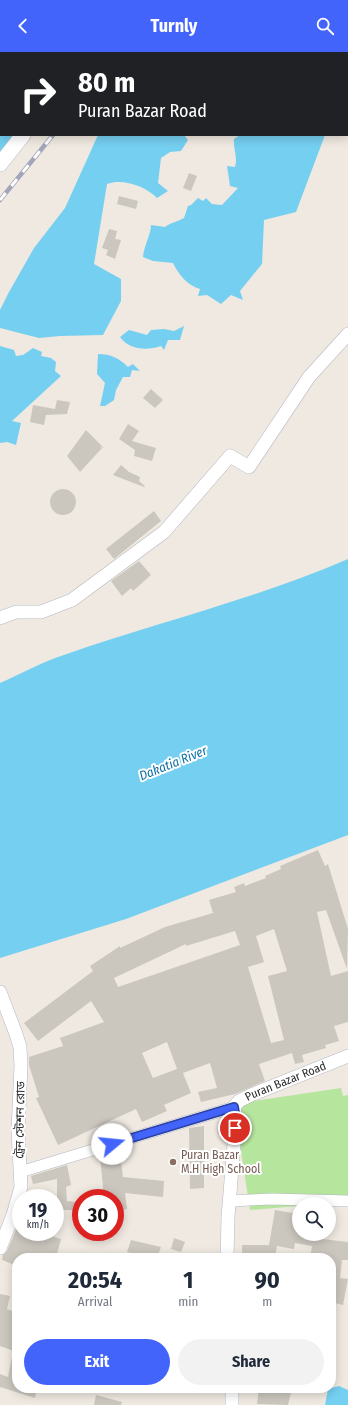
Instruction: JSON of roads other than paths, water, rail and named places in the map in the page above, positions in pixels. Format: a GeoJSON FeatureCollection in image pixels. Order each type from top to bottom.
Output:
{"type":"FeatureCollection","features":[{"type":"Feature","properties":{"kind":"main road"},"geometry":{"type":"LineString","coordinates":[[0,164],[22,136]]}},
{"type":"Feature","properties":{"kind":"street"},"geometry":{"type":"LineString","coordinates":[[0,618],[16,612],[42,612],[72,600],[164,532],[230,456],[249,467],[309,378],[348,334]]}},
{"type":"Feature","properties":{"kind":"street","name":"ট্রেন স্টেশন রোড"},"geometry":{"type":"LineString","coordinates":[[0,992],[20,1047],[22,1066],[18,1130],[21,1187],[13,1215],[0,1248]]}},
{"type":"Feature","properties":{"kind":"street","name":"Puran Bazar Road"},"geometry":{"type":"LineString","coordinates":[[227,1253],[227,1233],[236,1120],[234,1107],[239,1101],[251,1095],[348,1056]]}},
{"type":"Feature","properties":{"kind":"street"},"geometry":{"type":"LineString","coordinates":[[20,1172],[234,1107]]}},
{"type":"Feature","properties":{"kind":"street"},"geometry":{"type":"LineString","coordinates":[[230,1201],[272,1199],[348,1201]]}},
{"type":"Feature","properties":{"kind":"street"},"geometry":{"type":"LineString","coordinates":[[232,1393],[232,1405]]}},
{"type":"Feature","properties":{"kind":"water"},"geometry":{"type":"Polygon","coordinates":[[[0,136],[24,136],[0,169],[0,136]]]}},
{"type":"Feature","properties":{"kind":"water"},"geometry":{"type":"Polygon","coordinates":[[[98,136],[185,136],[188,140],[181,151],[170,152],[161,158],[158,183],[168,191],[157,198],[147,190],[134,184],[113,182],[107,184],[94,264],[121,279],[121,301],[103,335],[39,338],[0,328],[0,310],[9,292],[34,248],[65,208],[98,136]]]}},
{"type":"Feature","properties":{"kind":"water"},"geometry":{"type":"Polygon","coordinates":[[[238,136],[325,136],[296,212],[264,220],[262,264],[240,291],[243,300],[231,295],[221,304],[207,295],[198,296],[200,289],[191,285],[184,279],[173,263],[153,261],[143,257],[151,225],[165,227],[184,218],[188,206],[198,198],[203,201],[206,198],[212,204],[222,205],[238,188],[230,186],[227,166],[235,167],[236,160],[234,139],[238,136]]]}},
{"type":"Feature","properties":{"kind":"water"},"geometry":{"type":"Polygon","coordinates":[[[184,326],[180,340],[168,340],[164,350],[161,346],[150,349],[133,347],[120,337],[129,330],[147,335],[151,330],[164,329],[174,331],[184,326]]]}},
{"type":"Feature","properties":{"kind":"water"},"geometry":{"type":"Polygon","coordinates":[[[0,346],[14,350],[16,356],[23,355],[33,348],[42,352],[41,356],[51,358],[56,362],[55,371],[61,376],[12,421],[21,423],[16,445],[7,442],[0,443],[0,346]]]}},
{"type":"Feature","properties":{"kind":"water"},"geometry":{"type":"Polygon","coordinates":[[[98,354],[114,357],[128,367],[133,364],[140,371],[132,370],[130,377],[123,377],[116,390],[114,400],[105,406],[100,406],[105,383],[97,374],[98,354]]]}},
{"type":"Feature","properties":{"kind":"water","name":"Dakatia River"},"geometry":{"type":"Polygon","coordinates":[[[348,559],[348,835],[126,919],[0,958],[0,683],[56,658],[278,586],[348,559]]]}},
{"type":"Feature","properties":{"kind":"water"},"geometry":{"type":"Polygon","coordinates":[[[339,1386],[348,1390],[348,1405],[325,1405],[327,1393],[336,1393],[336,1387],[339,1386]]]}},
{"type":"Feature","properties":{"kind":"railway"},"geometry":{"type":"LineString","coordinates":[[0,200],[52,136]]}},
{"type":"Feature","properties":{"kind":"place","name":"Puran Bazar M.H High School"},"geometry":{"type":"Point","coordinates":[173,1162]}}]}
